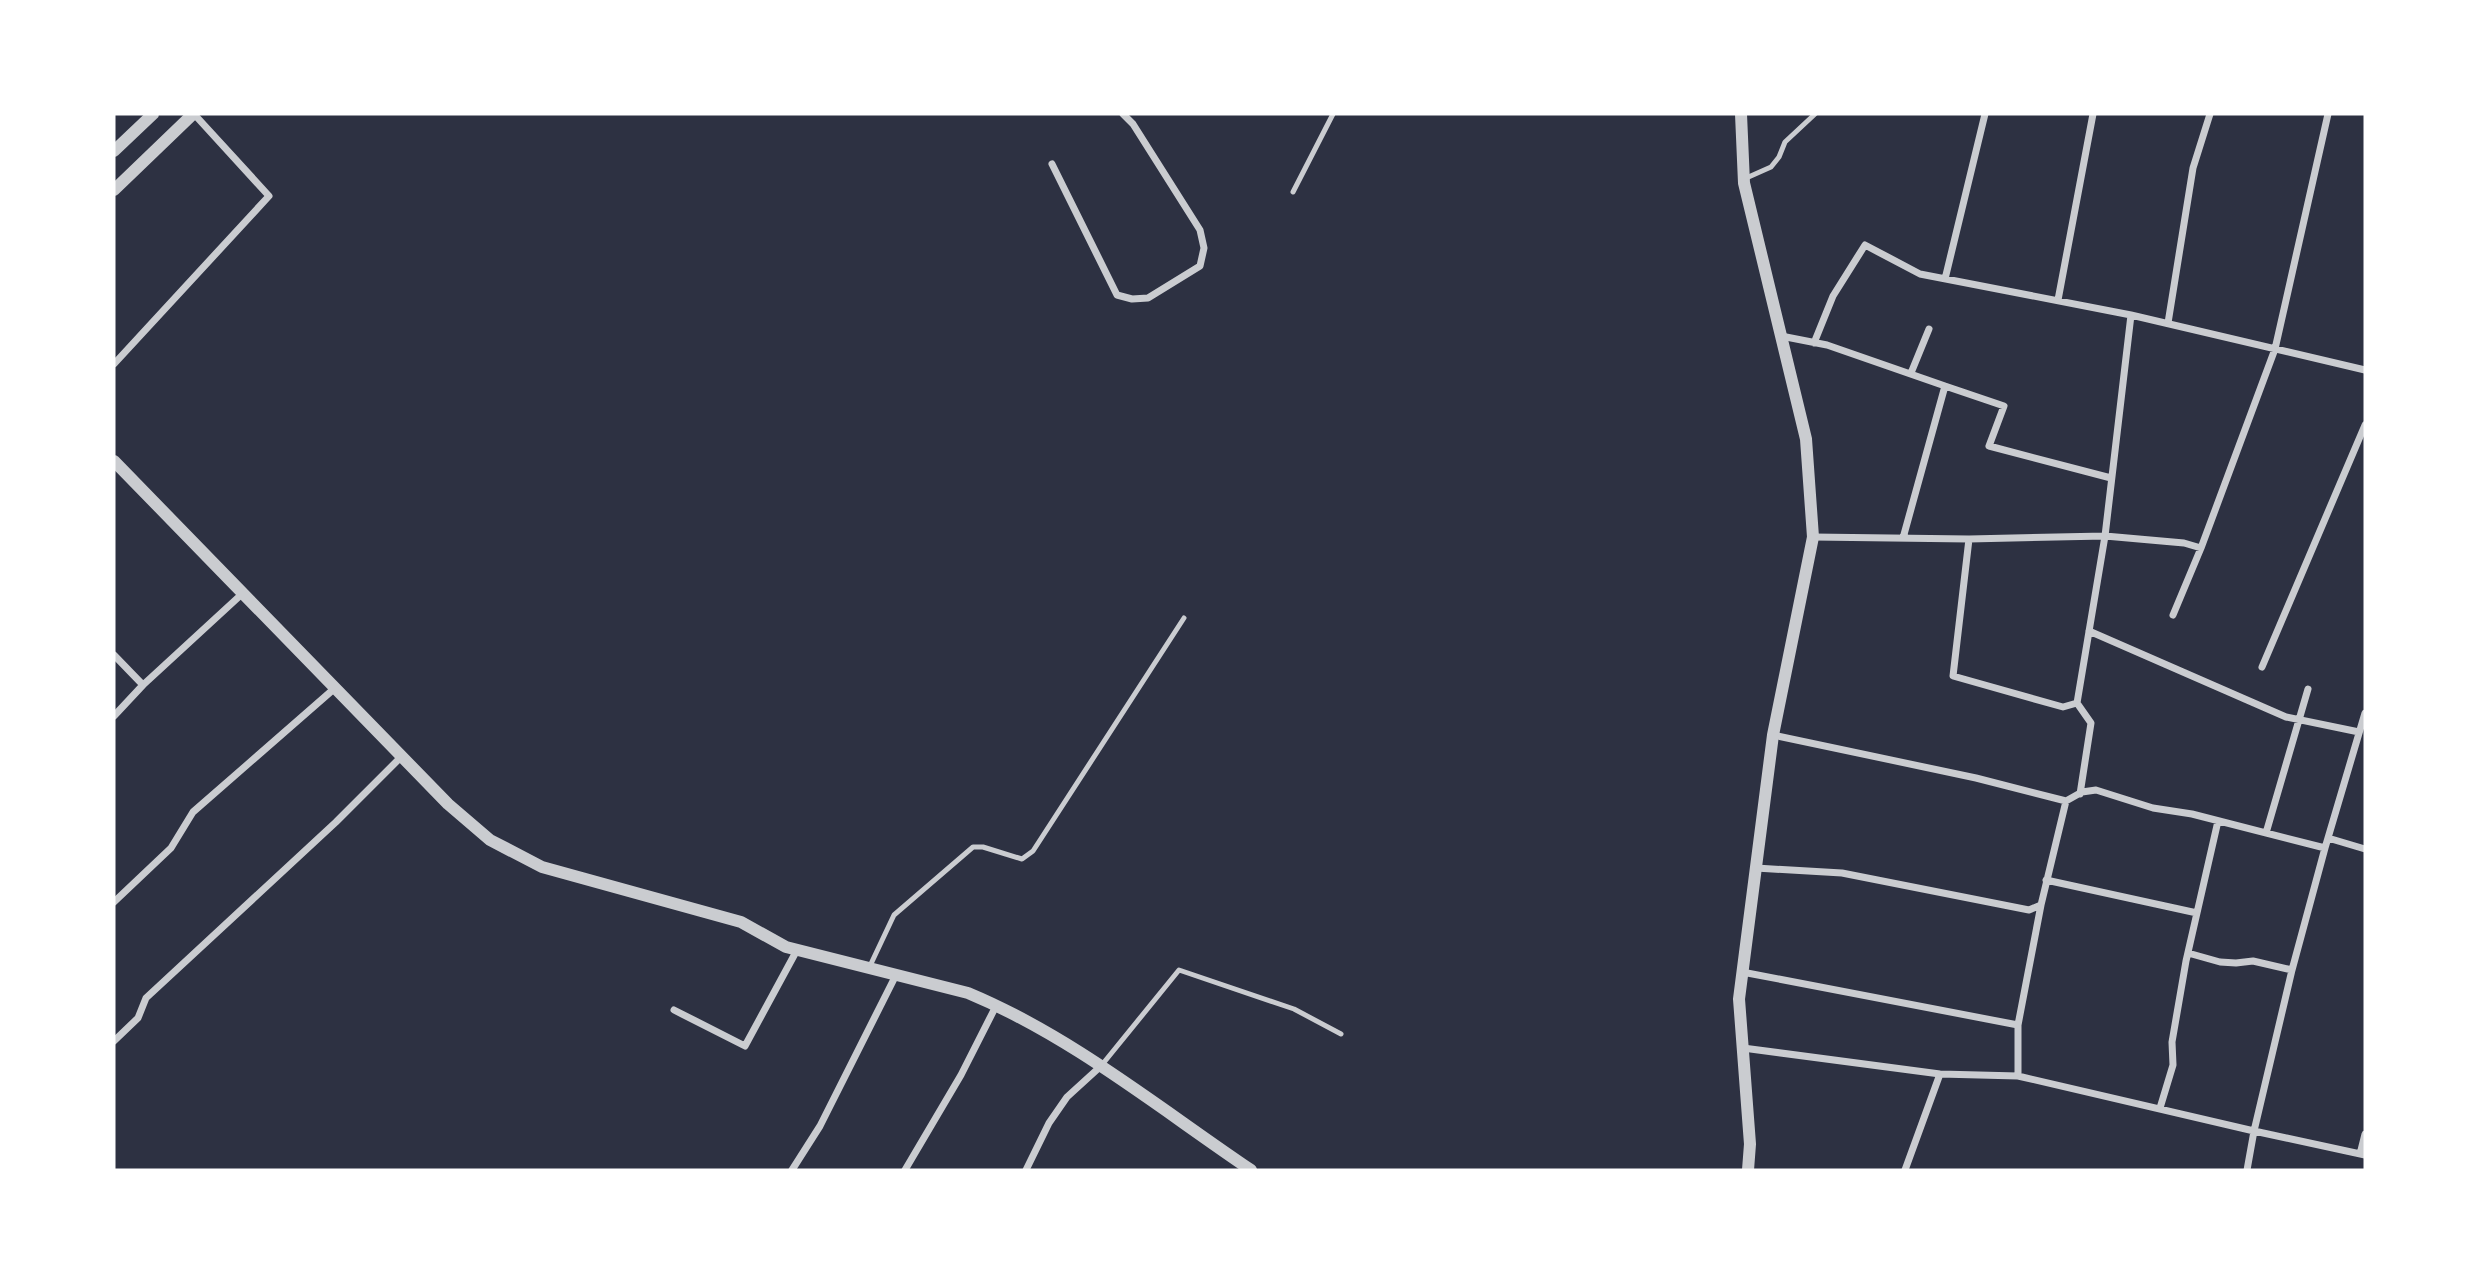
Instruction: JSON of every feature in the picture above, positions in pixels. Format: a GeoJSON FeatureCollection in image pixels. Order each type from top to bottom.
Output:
{"type":"FeatureCollection","features":[{"type":"Feature","properties":{"kind":"street"},"geometry":{"type":"LineString","coordinates":[[114,152],[153,114]]}},
{"type":"Feature","properties":{"kind":"street"},"geometry":{"type":"LineString","coordinates":[[114,190],[193,114],[269,196],[114,364]]}},
{"type":"Feature","properties":{"kind":"street"},"geometry":{"type":"LineString","coordinates":[[1052,164],[1117,295],[1132,299],[1148,298],[1200,266],[1204,248],[1200,230],[1133,124],[1123,114]]}},
{"type":"Feature","properties":{"kind":"street"},"geometry":{"type":"LineString","coordinates":[[1741,114],[1744,179],[1806,439],[1813,537],[1773,735],[1739,999],[1750,1144],[1748,1170]]}},
{"type":"Feature","properties":{"kind":"street"},"geometry":{"type":"LineString","coordinates":[[1945,279],[1985,114]]}},
{"type":"Feature","properties":{"kind":"street"},"geometry":{"type":"LineString","coordinates":[[2058,300],[2092,114]]}},
{"type":"Feature","properties":{"kind":"street"},"geometry":{"type":"LineString","coordinates":[[2168,323],[2193,169],[2210,114]]}},
{"type":"Feature","properties":{"kind":"street"},"geometry":{"type":"LineString","coordinates":[[2173,615],[2201,548],[2275,349],[2328,114]]}},
{"type":"Feature","properties":{"kind":"street"},"geometry":{"type":"LineString","coordinates":[[1814,343],[1833,296],[1865,245],[1920,274],[2131,315],[2365,370]]}},
{"type":"Feature","properties":{"kind":"street"},"geometry":{"type":"LineString","coordinates":[[2080,794],[2091,723],[2077,703],[2105,536],[2131,315]]}},
{"type":"Feature","properties":{"kind":"street"},"geometry":{"type":"LineString","coordinates":[[1911,373],[1929,329]]}},
{"type":"Feature","properties":{"kind":"street"},"geometry":{"type":"LineString","coordinates":[[1781,336],[1814,343],[1911,373],[2004,405],[1989,446],[2111,478]]}},
{"type":"Feature","properties":{"kind":"street"},"geometry":{"type":"LineString","coordinates":[[1903,538],[1945,386]]}},
{"type":"Feature","properties":{"kind":"street"},"geometry":{"type":"LineString","coordinates":[[2262,667],[2365,425]]}},
{"type":"Feature","properties":{"kind":"street"},"geometry":{"type":"LineString","coordinates":[[114,461],[447,804],[490,840],[542,867],[741,922],[786,947],[968,993],[996,1005],[1046,1031],[1101,1066],[1251,1170]]}},
{"type":"Feature","properties":{"kind":"street"},"geometry":{"type":"LineString","coordinates":[[1813,537],[1969,539],[2105,536],[2184,543],[2201,548]]}},
{"type":"Feature","properties":{"kind":"street"},"geometry":{"type":"LineString","coordinates":[[1969,539],[1953,676],[2063,707],[2077,703]]}},
{"type":"Feature","properties":{"kind":"street"},"geometry":{"type":"LineString","coordinates":[[114,716],[143,685],[243,593]]}},
{"type":"Feature","properties":{"kind":"street"},"geometry":{"type":"LineString","coordinates":[[2089,631],[2286,717],[2359,732]]}},
{"type":"Feature","properties":{"kind":"street"},"geometry":{"type":"LineString","coordinates":[[114,655],[143,685]]}},
{"type":"Feature","properties":{"kind":"street"},"geometry":{"type":"LineString","coordinates":[[114,902],[172,848],[193,812],[335,688]]}},
{"type":"Feature","properties":{"kind":"street"},"geometry":{"type":"LineString","coordinates":[[2266,833],[2308,689]]}},
{"type":"Feature","properties":{"kind":"street"},"geometry":{"type":"LineString","coordinates":[[2247,1170],[2292,971],[2365,713]]}},
{"type":"Feature","properties":{"kind":"street"},"geometry":{"type":"LineString","coordinates":[[1773,735],[1976,778],[2066,801],[2096,790],[2153,808],[2192,814],[2325,848]]}},
{"type":"Feature","properties":{"kind":"street"},"geometry":{"type":"LineString","coordinates":[[114,1041],[138,1017],[146,998],[402,757]]}},
{"type":"Feature","properties":{"kind":"street"},"geometry":{"type":"LineString","coordinates":[[2018,1076],[2018,1025],[2040,905],[2066,801]]}},
{"type":"Feature","properties":{"kind":"street"},"geometry":{"type":"LineString","coordinates":[[2160,1108],[2173,1065],[2172,1042],[2188,953],[2218,821]]}},
{"type":"Feature","properties":{"kind":"street"},"geometry":{"type":"LineString","coordinates":[[2328,838],[2365,849]]}},
{"type":"Feature","properties":{"kind":"street"},"geometry":{"type":"LineString","coordinates":[[1756,868],[1842,873],[2029,910],[2040,905]]}},
{"type":"Feature","properties":{"kind":"street"},"geometry":{"type":"LineString","coordinates":[[2046,880],[2197,913]]}},
{"type":"Feature","properties":{"kind":"street"},"geometry":{"type":"LineString","coordinates":[[674,1010],[745,1046],[797,950]]}},
{"type":"Feature","properties":{"kind":"street"},"geometry":{"type":"LineString","coordinates":[[2188,953],[2220,962],[2253,961],[2292,971]]}},
{"type":"Feature","properties":{"kind":"street"},"geometry":{"type":"LineString","coordinates":[[1742,972],[2018,1025]]}},
{"type":"Feature","properties":{"kind":"street"},"geometry":{"type":"LineString","coordinates":[[792,1170],[820,1126],[897,975]]}},
{"type":"Feature","properties":{"kind":"street"},"geometry":{"type":"LineString","coordinates":[[905,1170],[961,1075],[996,1005]]}},
{"type":"Feature","properties":{"kind":"street"},"geometry":{"type":"LineString","coordinates":[[1743,1048],[1940,1074],[2018,1076],[2363,1155],[2365,1133]]}},
{"type":"Feature","properties":{"kind":"street"},"geometry":{"type":"LineString","coordinates":[[1026,1170],[1049,1123],[1067,1097],[1101,1066]]}},
{"type":"Feature","properties":{"kind":"street"},"geometry":{"type":"LineString","coordinates":[[1905,1170],[1940,1074]]}},
{"type":"Feature","properties":{"kind":"lane"},"geometry":{"type":"LineString","coordinates":[[1293,192],[1333,114]]}},
{"type":"Feature","properties":{"kind":"lane"},"geometry":{"type":"LineString","coordinates":[[1744,179],[1771,167],[1785,142],[1815,114]]}},
{"type":"Feature","properties":{"kind":"lane"},"geometry":{"type":"LineString","coordinates":[[869,968],[894,915],[973,847],[983,847],[1022,859],[1032,850],[1184,618]]}},
{"type":"Feature","properties":{"kind":"lane"},"geometry":{"type":"LineString","coordinates":[[1101,1066],[1179,971],[1294,1009],[1341,1034]]}}]}
